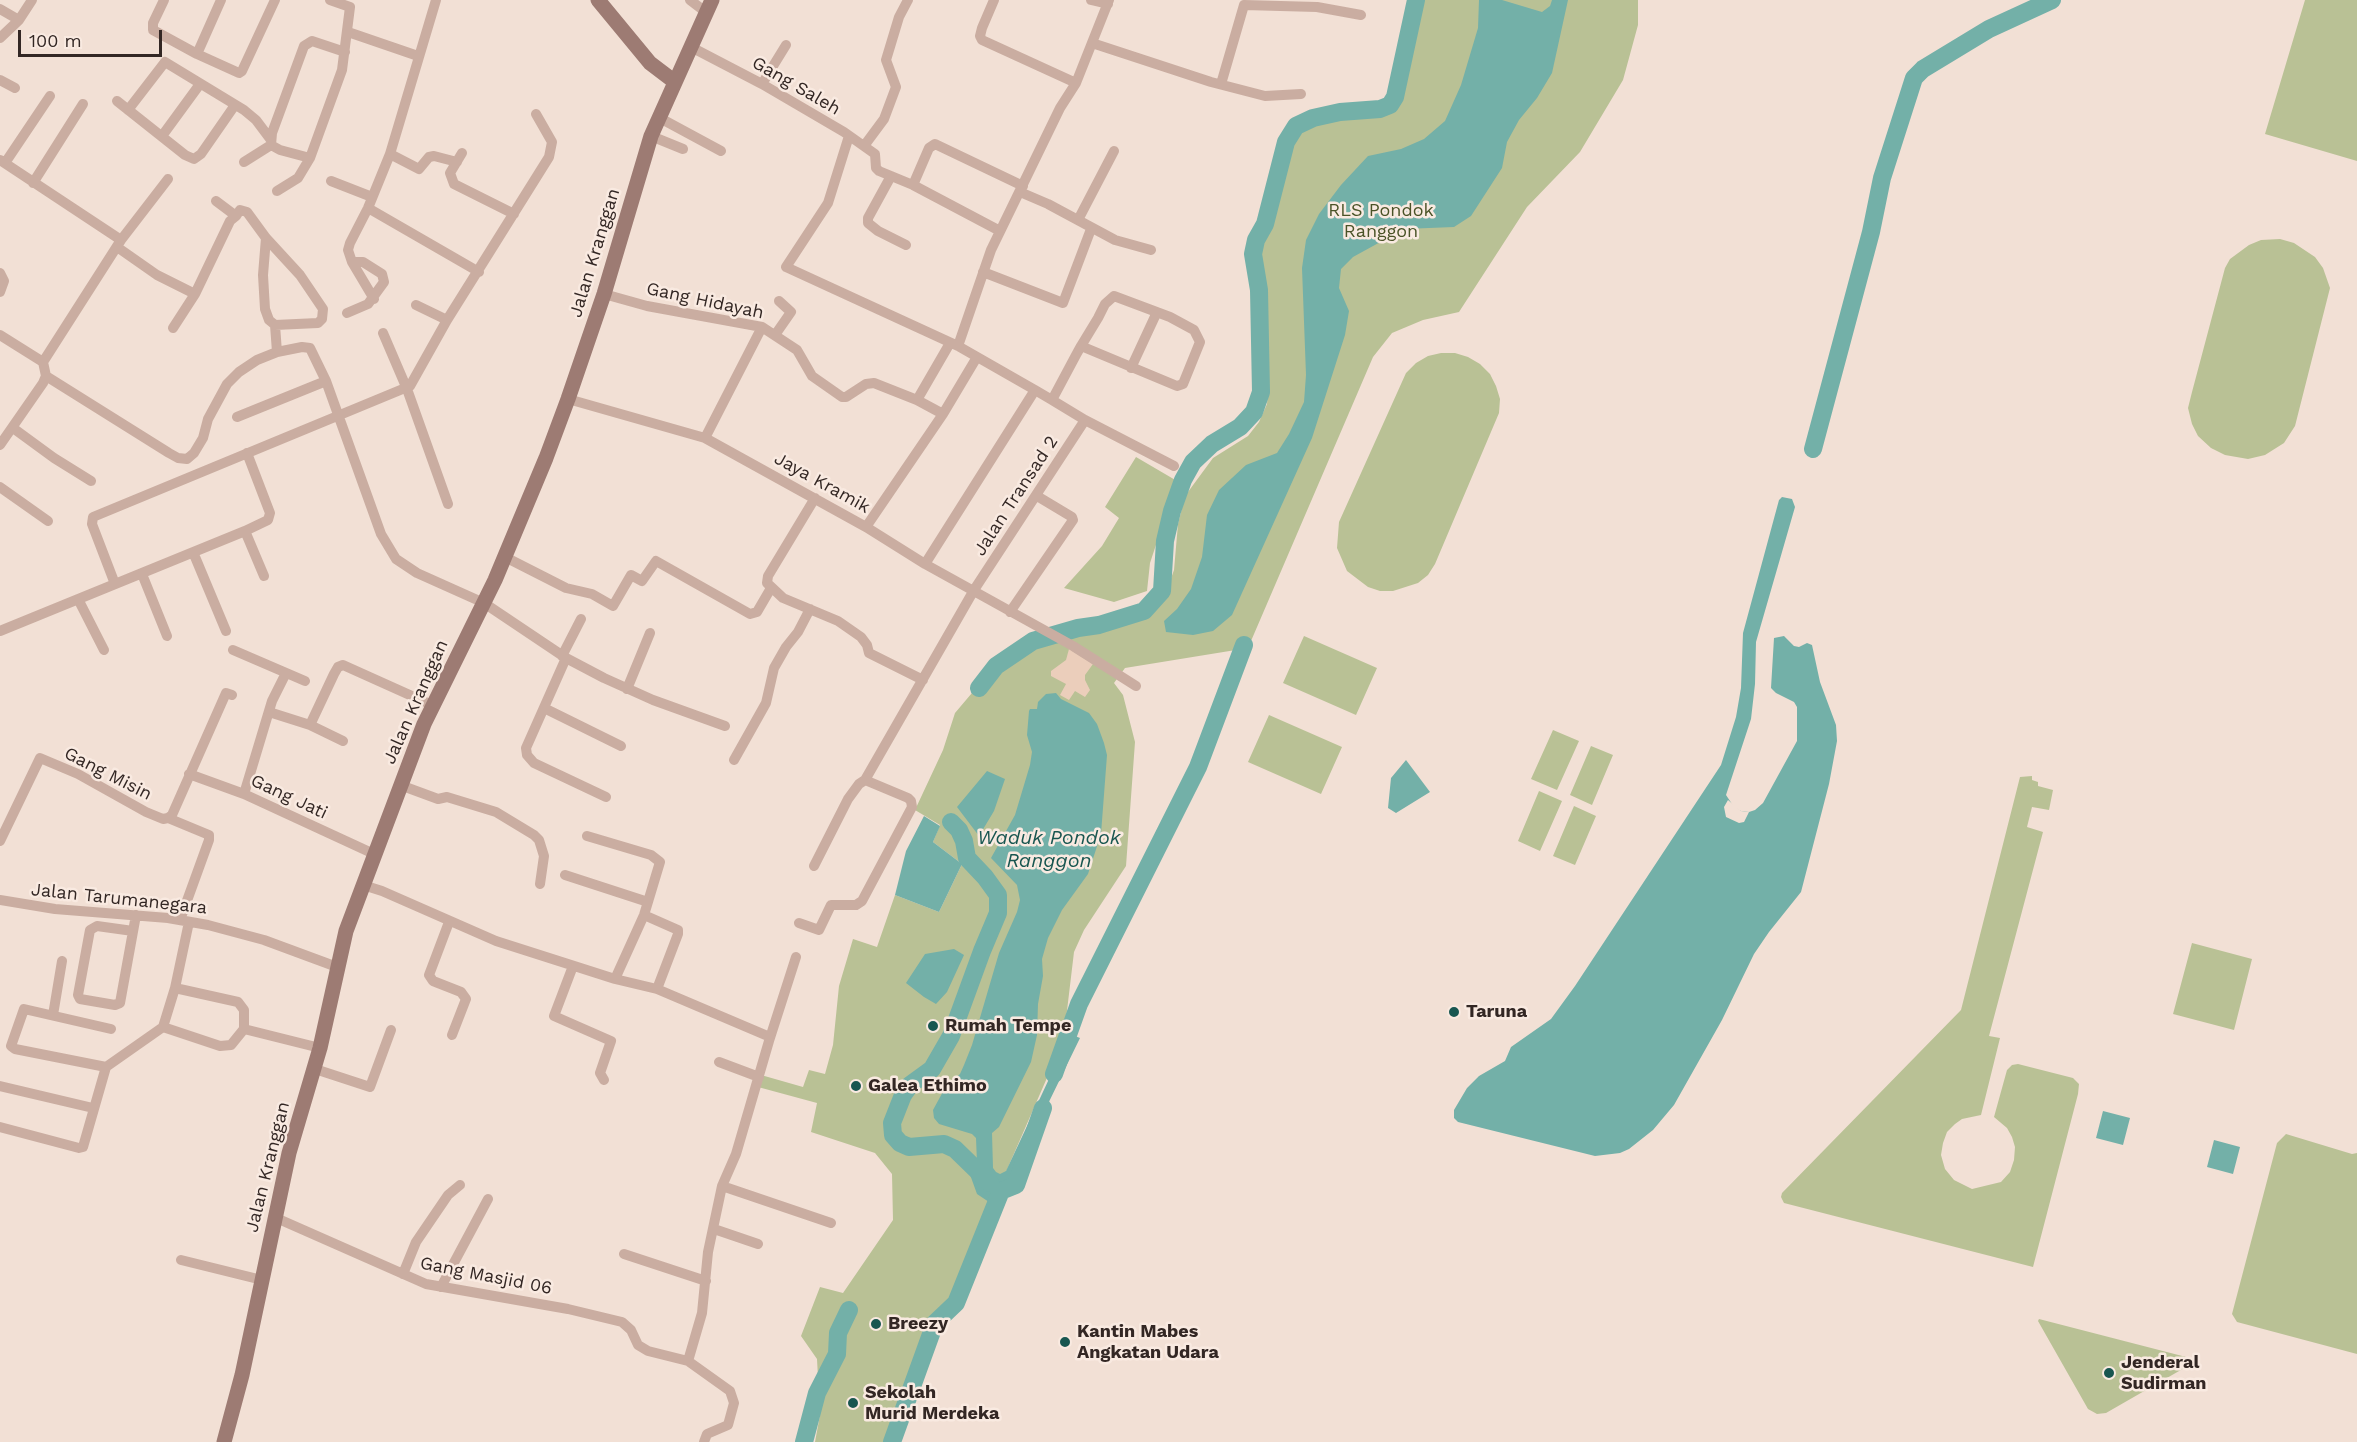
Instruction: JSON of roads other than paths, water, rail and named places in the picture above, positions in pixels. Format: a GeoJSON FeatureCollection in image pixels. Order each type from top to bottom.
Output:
{"type":"FeatureCollection","features":[{"type":"Feature","properties":{"kind":"main road"},"geometry":{"type":"LineString","coordinates":[[598,0],[650,63],[675,82]]}},
{"type":"Feature","properties":{"kind":"main road","name":"Jalan Kranggan"},"geometry":{"type":"LineString","coordinates":[[224,1442],[242,1376],[292,1140],[315,1069],[337,967],[363,885],[432,705],[505,558],[568,399],[604,294],[651,136],[710,6]]}},
{"type":"Feature","properties":{"kind":"street"},"geometry":{"type":"LineString","coordinates":[[0,38],[18,20],[32,0]]}},
{"type":"Feature","properties":{"kind":"street"},"geometry":{"type":"LineString","coordinates":[[164,0],[153,23],[153,30],[235,73],[242,71],[275,0]]}},
{"type":"Feature","properties":{"kind":"street"},"geometry":{"type":"LineString","coordinates":[[197,54],[221,0]]}},
{"type":"Feature","properties":{"kind":"street"},"geometry":{"type":"LineString","coordinates":[[277,191],[298,178],[310,158],[342,70],[350,7],[330,0]]}},
{"type":"Feature","properties":{"kind":"street"},"geometry":{"type":"LineString","coordinates":[[374,299],[351,262],[348,250],[390,154],[436,0]]}},
{"type":"Feature","properties":{"kind":"street"},"geometry":{"type":"LineString","coordinates":[[690,0],[710,6]]}},
{"type":"Feature","properties":{"kind":"street"},"geometry":{"type":"LineString","coordinates":[[864,146],[884,119],[896,87],[886,60],[908,0]]}},
{"type":"Feature","properties":{"kind":"street"},"geometry":{"type":"LineString","coordinates":[[994,0],[982,28],[980,36],[982,40],[1076,83]]}},
{"type":"Feature","properties":{"kind":"street"},"geometry":{"type":"LineString","coordinates":[[917,400],[954,344],[1000,231],[1060,108],[1076,83],[1108,2],[1090,0]]}},
{"type":"Feature","properties":{"kind":"street"},"geometry":{"type":"LineString","coordinates":[[1221,84],[1244,2],[1318,3],[1361,15]]}},
{"type":"Feature","properties":{"kind":"street"},"geometry":{"type":"LineString","coordinates":[[0,9],[18,20]]}},
{"type":"Feature","properties":{"kind":"street"},"geometry":{"type":"LineString","coordinates":[[348,32],[418,56]]}},
{"type":"Feature","properties":{"kind":"street"},"geometry":{"type":"LineString","coordinates":[[244,162],[271,142],[304,46],[312,41],[345,52]]}},
{"type":"Feature","properties":{"kind":"street"},"geometry":{"type":"LineString","coordinates":[[1092,43],[1265,96],[1301,94]]}},
{"type":"Feature","properties":{"kind":"street"},"geometry":{"type":"LineString","coordinates":[[762,84],[786,45]]}},
{"type":"Feature","properties":{"kind":"street","name":"Gang Saleh"},"geometry":{"type":"LineString","coordinates":[[691,47],[762,84],[849,136],[828,203],[786,267],[954,344]]}},
{"type":"Feature","properties":{"kind":"street"},"geometry":{"type":"LineString","coordinates":[[128,110],[165,62],[244,110],[256,120],[271,142],[280,150],[310,158]]}},
{"type":"Feature","properties":{"kind":"street"},"geometry":{"type":"LineString","coordinates":[[0,80],[15,88]]}},
{"type":"Feature","properties":{"kind":"street"},"geometry":{"type":"LineString","coordinates":[[162,136],[200,84]]}},
{"type":"Feature","properties":{"kind":"street"},"geometry":{"type":"LineString","coordinates":[[50,96],[2,161],[119,243],[157,275],[195,294]]}},
{"type":"Feature","properties":{"kind":"street"},"geometry":{"type":"LineString","coordinates":[[117,101],[185,155],[194,159],[201,154],[235,105]]}},
{"type":"Feature","properties":{"kind":"street"},"geometry":{"type":"LineString","coordinates":[[33,183],[83,104]]}},
{"type":"Feature","properties":{"kind":"street"},"geometry":{"type":"LineString","coordinates":[[115,585],[92,524],[93,518],[406,389],[416,378],[447,320],[549,158],[552,142],[536,114]]}},
{"type":"Feature","properties":{"kind":"street"},"geometry":{"type":"LineString","coordinates":[[658,117],[721,151]]}},
{"type":"Feature","properties":{"kind":"street"},"geometry":{"type":"LineString","coordinates":[[651,136],[683,149]]}},
{"type":"Feature","properties":{"kind":"street"},"geometry":{"type":"LineString","coordinates":[[849,136],[875,154],[876,168],[1000,231]]}},
{"type":"Feature","properties":{"kind":"street"},"geometry":{"type":"LineString","coordinates":[[913,185],[929,148],[935,144],[1091,229],[1115,240],[1151,250]]}},
{"type":"Feature","properties":{"kind":"street"},"geometry":{"type":"LineString","coordinates":[[1078,220],[1114,151]]}},
{"type":"Feature","properties":{"kind":"street"},"geometry":{"type":"LineString","coordinates":[[390,154],[419,169],[429,157],[459,158],[450,173],[454,184],[514,214]]}},
{"type":"Feature","properties":{"kind":"street"},"geometry":{"type":"LineString","coordinates":[[891,176],[868,218],[868,223],[878,231],[906,245]]}},
{"type":"Feature","properties":{"kind":"street"},"geometry":{"type":"LineString","coordinates":[[0,445],[46,376],[43,362],[119,243],[168,179]]}},
{"type":"Feature","properties":{"kind":"street"},"geometry":{"type":"LineString","coordinates":[[332,181],[372,197]]}},
{"type":"Feature","properties":{"kind":"street"},"geometry":{"type":"LineString","coordinates":[[216,201],[236,216]]}},
{"type":"Feature","properties":{"kind":"street"},"geometry":{"type":"LineString","coordinates":[[368,208],[479,272]]}},
{"type":"Feature","properties":{"kind":"street"},"geometry":{"type":"LineString","coordinates":[[174,328],[195,294],[230,220],[240,210],[245,210],[266,238],[300,275],[323,309],[322,319],[318,323],[275,325],[269,320],[265,309],[263,275],[266,238]]}},
{"type":"Feature","properties":{"kind":"street"},"geometry":{"type":"LineString","coordinates":[[983,272],[1063,303],[1091,229]]}},
{"type":"Feature","properties":{"kind":"street"},"geometry":{"type":"LineString","coordinates":[[346,313],[363,308],[374,299],[384,282],[382,274],[363,262],[351,262]]}},
{"type":"Feature","properties":{"kind":"street"},"geometry":{"type":"LineString","coordinates":[[0,273],[4,281],[0,291]]}},
{"type":"Feature","properties":{"kind":"street","name":"Gang Hidayah"},"geometry":{"type":"LineString","coordinates":[[604,294],[647,306],[762,327],[797,350],[812,376],[842,397],[846,397],[866,384],[874,383],[917,400],[943,414]]}},
{"type":"Feature","properties":{"kind":"street"},"geometry":{"type":"LineString","coordinates":[[1052,400],[1081,346],[1110,298],[1118,297],[1157,312],[1194,330],[1200,337],[1183,384],[1173,384],[1081,346]]}},
{"type":"Feature","properties":{"kind":"street"},"geometry":{"type":"LineString","coordinates":[[775,335],[791,312],[779,301]]}},
{"type":"Feature","properties":{"kind":"street"},"geometry":{"type":"LineString","coordinates":[[416,305],[447,320]]}},
{"type":"Feature","properties":{"kind":"street"},"geometry":{"type":"LineString","coordinates":[[1131,368],[1157,312]]}},
{"type":"Feature","properties":{"kind":"street"},"geometry":{"type":"LineString","coordinates":[[275,325],[277,352]]}},
{"type":"Feature","properties":{"kind":"street"},"geometry":{"type":"LineString","coordinates":[[705,438],[762,327]]}},
{"type":"Feature","properties":{"kind":"street"},"geometry":{"type":"LineString","coordinates":[[383,333],[448,504]]}},
{"type":"Feature","properties":{"kind":"street"},"geometry":{"type":"LineString","coordinates":[[0,335],[43,362]]}},
{"type":"Feature","properties":{"kind":"street"},"geometry":{"type":"LineString","coordinates":[[954,344],[1085,420],[1174,466]]}},
{"type":"Feature","properties":{"kind":"street"},"geometry":{"type":"LineString","coordinates":[[46,376],[169,453],[178,458],[187,459],[194,453],[203,438],[208,419],[227,384],[238,372],[257,360],[277,352],[302,347],[310,348],[326,381],[381,534],[396,559],[417,573],[484,603],[564,657],[627,689],[725,726]]}},
{"type":"Feature","properties":{"kind":"street"},"geometry":{"type":"LineString","coordinates":[[866,526],[943,414],[977,357]]}},
{"type":"Feature","properties":{"kind":"street"},"geometry":{"type":"LineString","coordinates":[[237,417],[326,381]]}},
{"type":"Feature","properties":{"kind":"street"},"geometry":{"type":"LineString","coordinates":[[926,564],[1035,390]]}},
{"type":"Feature","properties":{"kind":"street","name":"Jaya Kramik"},"geometry":{"type":"LineString","coordinates":[[568,399],[705,438],[866,526],[926,564],[1062,639],[1136,686]]}},
{"type":"Feature","properties":{"kind":"street","name":"Jalan Transad 2"},"geometry":{"type":"LineString","coordinates":[[814,866],[853,792],[865,780],[974,590],[1085,420]]}},
{"type":"Feature","properties":{"kind":"street"},"geometry":{"type":"LineString","coordinates":[[13,428],[91,481]]}},
{"type":"Feature","properties":{"kind":"street"},"geometry":{"type":"LineString","coordinates":[[0,631],[265,522],[270,517],[247,453]]}},
{"type":"Feature","properties":{"kind":"street"},"geometry":{"type":"LineString","coordinates":[[0,487],[48,521]]}},
{"type":"Feature","properties":{"kind":"street"},"geometry":{"type":"LineString","coordinates":[[1010,612],[1073,520],[1072,517],[1037,496]]}},
{"type":"Feature","properties":{"kind":"street"},"geometry":{"type":"LineString","coordinates":[[815,498],[768,576],[767,583],[783,598],[838,621],[861,637],[869,653],[923,680]]}},
{"type":"Feature","properties":{"kind":"street"},"geometry":{"type":"LineString","coordinates":[[245,531],[264,576]]}},
{"type":"Feature","properties":{"kind":"street"},"geometry":{"type":"LineString","coordinates":[[193,552],[226,631]]}},
{"type":"Feature","properties":{"kind":"street"},"geometry":{"type":"LineString","coordinates":[[505,558],[566,588],[592,594],[613,606],[631,575],[642,581],[656,561],[698,587],[750,614],[757,612],[771,588]]}},
{"type":"Feature","properties":{"kind":"street"},"geometry":{"type":"LineString","coordinates":[[142,574],[167,636]]}},
{"type":"Feature","properties":{"kind":"street"},"geometry":{"type":"LineString","coordinates":[[78,599],[104,650]]}},
{"type":"Feature","properties":{"kind":"street"},"geometry":{"type":"LineString","coordinates":[[734,760],[766,703],[774,668],[810,609]]}},
{"type":"Feature","properties":{"kind":"street"},"geometry":{"type":"LineString","coordinates":[[581,619],[526,748],[528,759],[606,797]]}},
{"type":"Feature","properties":{"kind":"street"},"geometry":{"type":"LineString","coordinates":[[627,689],[650,633]]}},
{"type":"Feature","properties":{"kind":"street"},"geometry":{"type":"LineString","coordinates":[[233,650],[305,681]]}},
{"type":"Feature","properties":{"kind":"street"},"geometry":{"type":"LineString","coordinates":[[310,725],[334,674],[338,667],[343,665],[432,705]]}},
{"type":"Feature","properties":{"kind":"street"},"geometry":{"type":"LineString","coordinates":[[244,794],[272,701],[286,673]]}},
{"type":"Feature","properties":{"kind":"street","name":"Gang Misin"},"geometry":{"type":"LineString","coordinates":[[0,841],[40,758],[78,774],[146,812],[163,819],[168,818],[226,693],[232,695]]}},
{"type":"Feature","properties":{"kind":"street"},"geometry":{"type":"LineString","coordinates":[[544,708],[621,746]]}},
{"type":"Feature","properties":{"kind":"street"},"geometry":{"type":"LineString","coordinates":[[269,712],[310,725],[343,741]]}},
{"type":"Feature","properties":{"kind":"street","name":"Gang Jati"},"geometry":{"type":"LineString","coordinates":[[189,774],[244,794],[374,854]]}},
{"type":"Feature","properties":{"kind":"street"},"geometry":{"type":"LineString","coordinates":[[799,923],[819,930],[831,905],[856,905],[862,901],[912,807],[908,798],[865,780]]}},
{"type":"Feature","properties":{"kind":"street"},"geometry":{"type":"LineString","coordinates":[[400,785],[438,799],[447,797],[496,812],[534,835],[539,840],[544,856],[540,884]]}},
{"type":"Feature","properties":{"kind":"street"},"geometry":{"type":"LineString","coordinates":[[0,1127],[82,1148],[106,1067],[163,1027],[175,988],[185,921],[209,840],[209,835],[168,818]]}},
{"type":"Feature","properties":{"kind":"street"},"geometry":{"type":"LineString","coordinates":[[587,836],[658,858],[659,865],[644,915],[615,979]]}},
{"type":"Feature","properties":{"kind":"street"},"geometry":{"type":"LineString","coordinates":[[565,875],[648,902]]}},
{"type":"Feature","properties":{"kind":"street"},"geometry":{"type":"LineString","coordinates":[[363,885],[382,891],[496,941],[615,979],[657,989],[770,1037]]}},
{"type":"Feature","properties":{"kind":"street","name":"Jalan Tarumanegara"},"geometry":{"type":"LineString","coordinates":[[0,900],[55,909],[185,921],[242,933],[337,967]]}},
{"type":"Feature","properties":{"kind":"street"},"geometry":{"type":"LineString","coordinates":[[133,931],[97,926],[90,930],[78,995],[80,999],[115,1005],[120,1003],[136,915]]}},
{"type":"Feature","properties":{"kind":"street"},"geometry":{"type":"LineString","coordinates":[[644,915],[678,930],[657,989]]}},
{"type":"Feature","properties":{"kind":"street"},"geometry":{"type":"LineString","coordinates":[[449,922],[429,975],[433,981],[461,992],[466,999],[452,1035]]}},
{"type":"Feature","properties":{"kind":"street"},"geometry":{"type":"LineString","coordinates":[[688,1361],[702,1313],[708,1252],[722,1186],[736,1154],[796,957]]}},
{"type":"Feature","properties":{"kind":"street"},"geometry":{"type":"LineString","coordinates":[[53,1015],[62,961]]}},
{"type":"Feature","properties":{"kind":"street"},"geometry":{"type":"LineString","coordinates":[[573,966],[554,1016],[611,1041],[600,1073],[604,1080]]}},
{"type":"Feature","properties":{"kind":"street"},"geometry":{"type":"LineString","coordinates":[[163,1027],[224,1046],[231,1045],[244,1029],[244,1010],[238,1002],[175,988]]}},
{"type":"Feature","properties":{"kind":"street"},"geometry":{"type":"LineString","coordinates":[[106,1067],[11,1047],[24,1009],[111,1029]]}},
{"type":"Feature","properties":{"kind":"street"},"geometry":{"type":"LineString","coordinates":[[244,1029],[320,1048]]}},
{"type":"Feature","properties":{"kind":"street"},"geometry":{"type":"LineString","coordinates":[[315,1069],[370,1087],[391,1030]]}},
{"type":"Feature","properties":{"kind":"street"},"geometry":{"type":"LineString","coordinates":[[719,1062],[759,1077]]}},
{"type":"Feature","properties":{"kind":"street"},"geometry":{"type":"LineString","coordinates":[[0,1086],[93,1108]]}},
{"type":"Feature","properties":{"kind":"street"},"geometry":{"type":"LineString","coordinates":[[403,1274],[416,1242],[448,1195],[460,1185]]}},
{"type":"Feature","properties":{"kind":"street"},"geometry":{"type":"LineString","coordinates":[[722,1186],[831,1223]]}},
{"type":"Feature","properties":{"kind":"street"},"geometry":{"type":"LineString","coordinates":[[441,1287],[488,1199]]}},
{"type":"Feature","properties":{"kind":"street","name":"Gang Masjid 06"},"geometry":{"type":"LineString","coordinates":[[274,1217],[419,1282],[618,1320],[630,1328],[635,1342],[643,1348],[688,1361],[730,1391],[734,1403],[728,1425],[707,1434],[704,1442]]}},
{"type":"Feature","properties":{"kind":"street"},"geometry":{"type":"LineString","coordinates":[[714,1229],[759,1244]]}},
{"type":"Feature","properties":{"kind":"street"},"geometry":{"type":"LineString","coordinates":[[624,1254],[706,1281]]}},
{"type":"Feature","properties":{"kind":"street"},"geometry":{"type":"LineString","coordinates":[[181,1260],[262,1280]]}},
{"type":"Feature","properties":{"kind":"water"},"geometry":{"type":"Polygon","coordinates":[[[1479,0],[1502,0],[1542,12],[1550,6],[1552,0],[1568,0],[1552,73],[1537,98],[1519,120],[1507,142],[1502,168],[1471,216],[1454,227],[1404,229],[1353,257],[1341,269],[1339,288],[1349,311],[1345,335],[1312,438],[1232,615],[1213,631],[1193,635],[1166,632],[1164,621],[1177,609],[1191,589],[1202,557],[1207,515],[1219,490],[1246,465],[1277,453],[1304,402],[1306,375],[1302,268],[1306,240],[1319,214],[1341,185],[1368,156],[1401,149],[1424,139],[1445,121],[1461,85],[1478,28],[1479,0]]]}},
{"type":"Feature","properties":{"kind":"water"},"geometry":{"type":"Polygon","coordinates":[[[1782,497],[1792,499],[1795,507],[1756,642],[1751,719],[1726,795],[1734,807],[1741,811],[1755,810],[1763,803],[1797,741],[1797,707],[1794,702],[1771,688],[1774,638],[1784,636],[1794,646],[1799,647],[1807,643],[1812,645],[1820,682],[1836,725],[1837,741],[1829,784],[1801,892],[1754,954],[1722,1020],[1674,1105],[1653,1130],[1629,1149],[1620,1153],[1595,1156],[1458,1122],[1454,1118],[1454,1110],[1467,1088],[1479,1076],[1505,1061],[1511,1047],[1551,1019],[1721,765],[1736,717],[1741,688],[1743,633],[1779,500],[1782,497]]]}},
{"type":"Feature","properties":{"kind":"water","name":"Waduk Pondok Ranggon"},"geometry":{"type":"Polygon","coordinates":[[[1056,693],[1061,699],[1089,713],[1097,724],[1104,743],[1107,755],[1101,834],[1088,874],[1062,910],[1048,938],[1042,959],[1043,976],[1038,1004],[1037,1035],[1031,1062],[999,1127],[992,1133],[993,1168],[996,1172],[1000,1174],[1006,1171],[1070,1034],[1080,1038],[1010,1182],[989,1237],[983,1235],[991,1214],[992,1204],[977,1194],[968,1169],[977,1163],[976,1138],[972,1134],[939,1124],[934,1118],[933,1110],[945,1088],[960,1074],[964,1065],[999,953],[1017,912],[1020,900],[1017,885],[991,858],[1015,815],[1030,765],[1032,752],[1027,735],[1029,711],[1037,709],[1038,702],[1046,694],[1056,693]]]}},
{"type":"Feature","properties":{"kind":"water"},"geometry":{"type":"Polygon","coordinates":[[[1406,760],[1430,792],[1396,813],[1388,808],[1391,778],[1406,760]]]}},
{"type":"Feature","properties":{"kind":"water"},"geometry":{"type":"Polygon","coordinates":[[[987,771],[1005,779],[994,811],[979,836],[957,807],[987,771]]]}},
{"type":"Feature","properties":{"kind":"water"},"geometry":{"type":"Polygon","coordinates":[[[924,816],[940,826],[933,842],[962,864],[939,912],[895,895],[906,851],[924,816]]]}},
{"type":"Feature","properties":{"kind":"water"},"geometry":{"type":"Polygon","coordinates":[[[954,949],[964,955],[947,992],[936,1004],[906,983],[925,954],[954,949]]]}},
{"type":"Feature","properties":{"kind":"water"},"geometry":{"type":"Polygon","coordinates":[[[2103,1111],[2130,1118],[2123,1145],[2096,1138],[2103,1111]]]}},
{"type":"Feature","properties":{"kind":"water"},"geometry":{"type":"Polygon","coordinates":[[[2214,1140],[2240,1147],[2233,1174],[2207,1167],[2214,1140]]]}},
{"type":"Feature","properties":{"kind":"waterway"},"geometry":{"type":"LineString","coordinates":[[979,688],[996,666],[1033,641],[1144,611],[1162,591],[1165,541],[1183,480],[1193,462],[1212,444],[1240,427],[1254,412],[1261,392],[1259,290],[1253,254],[1256,240],[1265,224],[1286,142],[1296,126],[1313,118],[1340,112],[1380,109],[1390,105],[1395,97],[1416,0]]}},
{"type":"Feature","properties":{"kind":"waterway"},"geometry":{"type":"LineString","coordinates":[[1813,449],[1871,232],[1882,178],[1914,78],[1923,69],[1989,29],[2052,0]]}},
{"type":"Feature","properties":{"kind":"waterway"},"geometry":{"type":"LineString","coordinates":[[1054,1074],[1079,1004],[1198,767],[1244,645]]}},
{"type":"Feature","properties":{"kind":"waterway"},"geometry":{"type":"LineString","coordinates":[[951,822],[959,830],[964,841],[967,858],[998,895],[998,913],[951,1036],[932,1069],[910,1085],[903,1095],[892,1123],[893,1135],[900,1143],[909,1147],[944,1144],[955,1149],[990,1183]]}},
{"type":"Feature","properties":{"kind":"waterway"},"geometry":{"type":"LineString","coordinates":[[892,1442],[935,1323],[956,1303],[1001,1191],[1016,1185],[1043,1108]]}},
{"type":"Feature","properties":{"kind":"waterway"},"geometry":{"type":"LineString","coordinates":[[804,1442],[817,1393],[837,1354],[838,1333],[849,1310]]}},
{"type":"Feature","properties":{"kind":"place","name":"Taruna"},"geometry":{"type":"Point","coordinates":[1454,1012]}},
{"type":"Feature","properties":{"kind":"place","name":"Rumah Tempe"},"geometry":{"type":"Point","coordinates":[933,1026]}},
{"type":"Feature","properties":{"kind":"place","name":"Galea Ethimo"},"geometry":{"type":"Point","coordinates":[856,1086]}},
{"type":"Feature","properties":{"kind":"place","name":"Breezy"},"geometry":{"type":"Point","coordinates":[876,1324]}},
{"type":"Feature","properties":{"kind":"place","name":"Kantin Mabes Angkatan Udara"},"geometry":{"type":"Point","coordinates":[1065,1342]}},
{"type":"Feature","properties":{"kind":"place","name":"Jenderal Sudirman"},"geometry":{"type":"Point","coordinates":[2109,1373]}},
{"type":"Feature","properties":{"kind":"place","name":"Sekolah Murid Merdeka"},"geometry":{"type":"Point","coordinates":[853,1403]}},
{"type":"Feature","properties":{"kind":"park label","name":"RLS Pondok Ranggon"},"geometry":{"type":"Point","coordinates":[1381,221]}}]}
